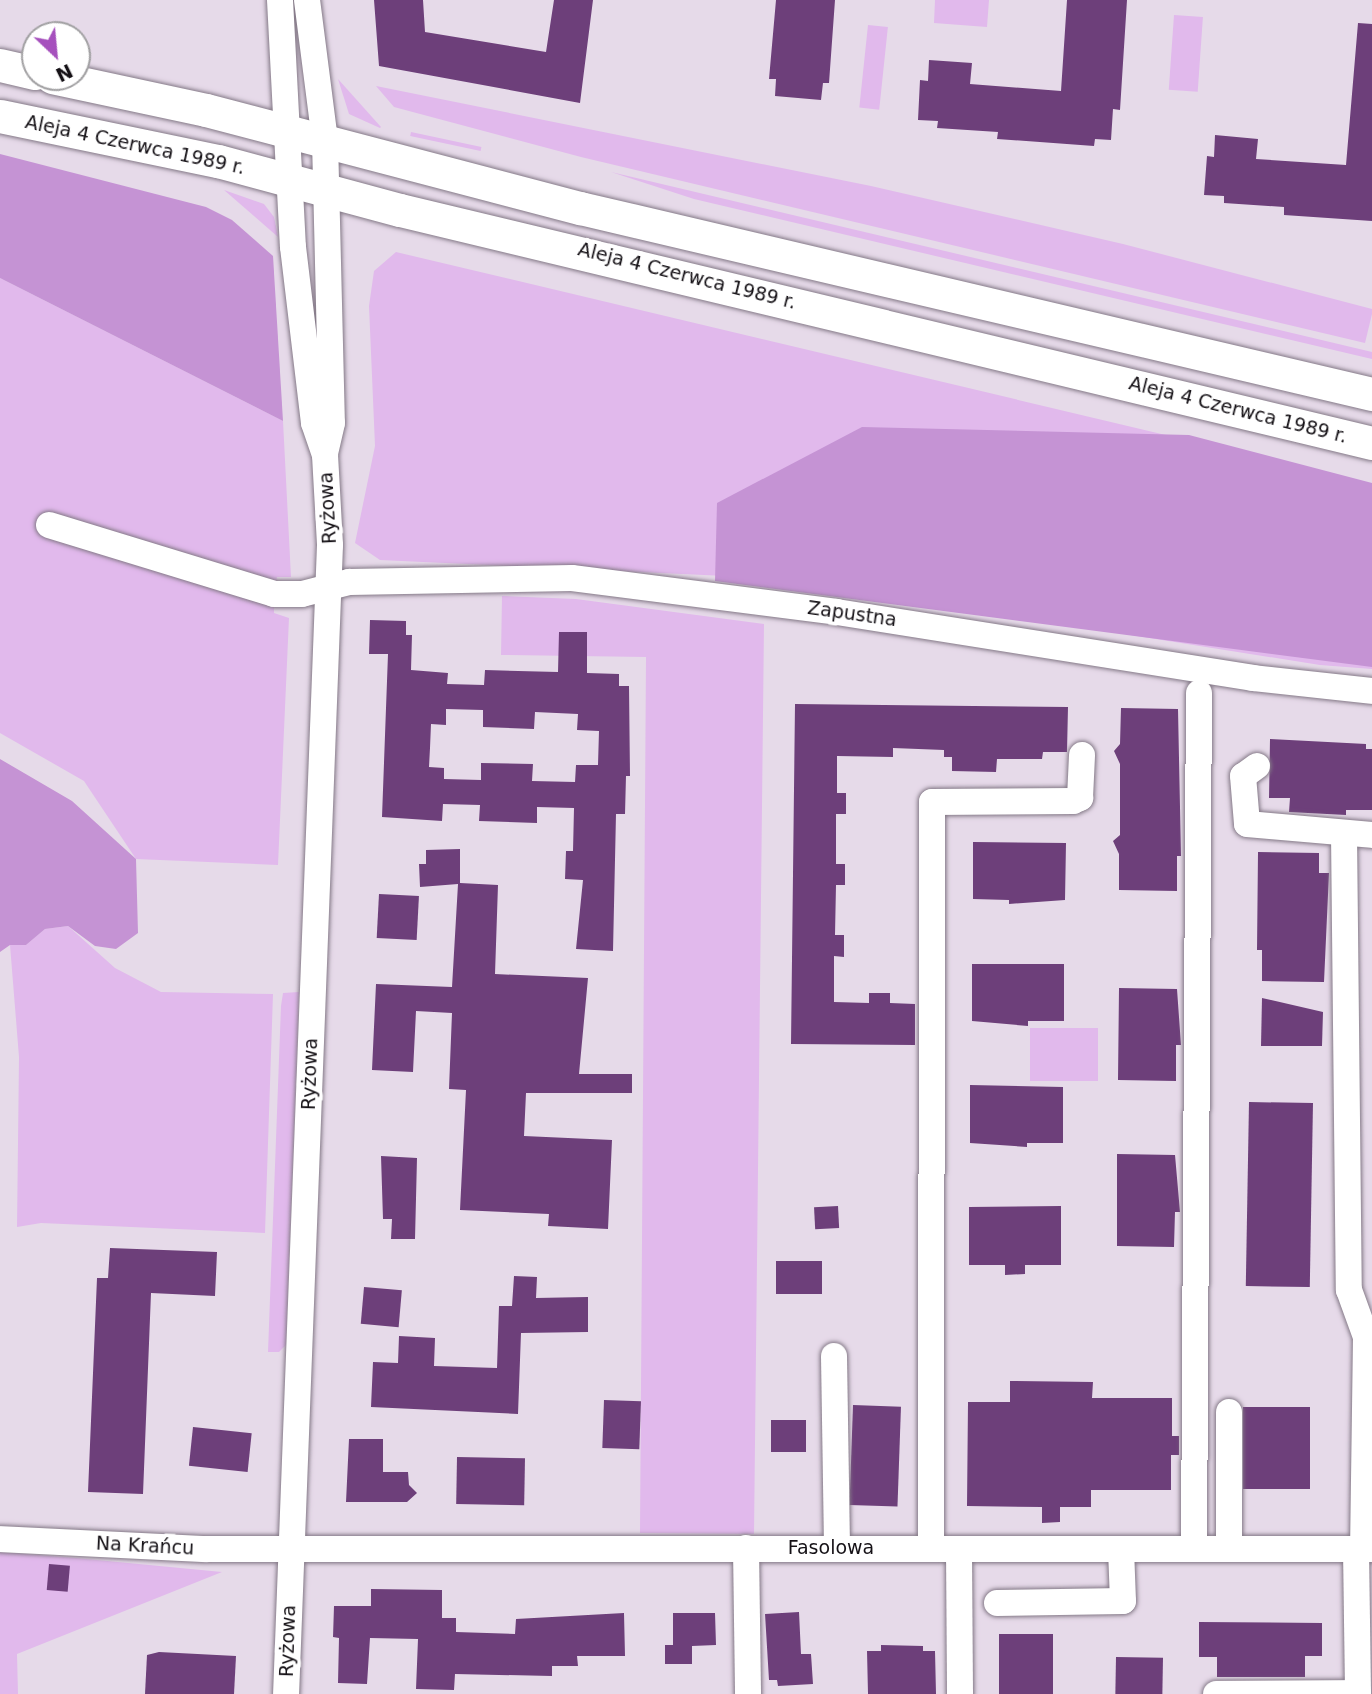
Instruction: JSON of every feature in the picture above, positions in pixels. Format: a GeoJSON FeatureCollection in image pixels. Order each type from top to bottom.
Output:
{"type":"FeatureCollection","features":[{"type":"Feature","properties":{"kind":"main road"},"geometry":{"type":"LineString","coordinates":[[0,65],[21,70]]}},
{"type":"Feature","properties":{"kind":"main road"},"geometry":{"type":"LineString","coordinates":[[91,86],[325,140],[593,211],[1372,394]]}},
{"type":"Feature","properties":{"kind":"main road","name":"Aleja 4 Czerwca 1989 r."},"geometry":{"type":"LineString","coordinates":[[0,116],[288,180],[1372,443]]}},
{"type":"Feature","properties":{"kind":"street","name":"Ryżowa"},"geometry":{"type":"LineString","coordinates":[[279,0],[288,131],[288,180],[307,374],[314,423],[325,455]]}},
{"type":"Feature","properties":{"kind":"street","name":"Ryżowa"},"geometry":{"type":"LineString","coordinates":[[286,1694],[329,584],[325,455],[332,423],[325,140],[307,0]]}},
{"type":"Feature","properties":{"kind":"street","name":"Zapustna"},"geometry":{"type":"LineString","coordinates":[[49,525],[274,594],[302,594],[329,584],[572,578],[889,619],[1253,678],[1372,691]]}},
{"type":"Feature","properties":{"kind":"street"},"geometry":{"type":"LineString","coordinates":[[1194,1549],[1199,693]]}},
{"type":"Feature","properties":{"kind":"street"},"geometry":{"type":"LineString","coordinates":[[930,1549],[932,802],[1073,801],[1080,797],[1082,755]]}},
{"type":"Feature","properties":{"kind":"street"},"geometry":{"type":"LineString","coordinates":[[1257,766],[1243,776],[1247,824],[1372,835]]}},
{"type":"Feature","properties":{"kind":"street"},"geometry":{"type":"LineString","coordinates":[[1216,1694],[1358,1693],[1364,1549],[1366,1337],[1349,1290],[1344,833]]}},
{"type":"Feature","properties":{"kind":"street"},"geometry":{"type":"LineString","coordinates":[[834,1356],[837,1548]]}},
{"type":"Feature","properties":{"kind":"street"},"geometry":{"type":"LineString","coordinates":[[1229,1412],[1229,1549]]}},
{"type":"Feature","properties":{"kind":"street","name":"Na Krańcu"},"geometry":{"type":"LineString","coordinates":[[0,1539],[205,1549],[291,1548]]}},
{"type":"Feature","properties":{"kind":"street","name":"Fasolowa"},"geometry":{"type":"LineString","coordinates":[[291,1548],[1364,1549]]}},
{"type":"Feature","properties":{"kind":"street"},"geometry":{"type":"LineString","coordinates":[[746,1548],[748,1694]]}},
{"type":"Feature","properties":{"kind":"street"},"geometry":{"type":"LineString","coordinates":[[959,1549],[960,1694]]}},
{"type":"Feature","properties":{"kind":"street"},"geometry":{"type":"LineString","coordinates":[[997,1603],[1081,1612],[1123,1601],[1121,1549]]}},
{"type":"Feature","properties":{"kind":"shaded area"},"geometry":{"type":"Polygon","coordinates":[[[935,0],[989,0],[987,27],[934,23],[935,0]]]}},
{"type":"Feature","properties":{"kind":"shaded area"},"geometry":{"type":"Polygon","coordinates":[[[1174,15],[1203,17],[1198,92],[1169,90],[1174,15]]]}},
{"type":"Feature","properties":{"kind":"shaded area"},"geometry":{"type":"Polygon","coordinates":[[[868,25],[888,27],[879,110],[859,108],[868,25]]]}},
{"type":"Feature","properties":{"kind":"shaded area"},"geometry":{"type":"Polygon","coordinates":[[[338,79],[381,127],[380,128],[349,114],[338,79]]]}},
{"type":"Feature","properties":{"kind":"shaded area"},"geometry":{"type":"Polygon","coordinates":[[[376,86],[871,186],[1123,244],[1372,309],[1365,343],[581,157],[394,107],[376,86]]]}},
{"type":"Feature","properties":{"kind":"shaded area"},"geometry":{"type":"Polygon","coordinates":[[[411,132],[481,147],[481,151],[410,136],[411,132]]]}},
{"type":"Feature","properties":{"kind":"shaded area"},"geometry":{"type":"Polygon","coordinates":[[[0,154],[206,207],[232,220],[273,256],[283,421],[0,278],[0,154]]]}},
{"type":"Feature","properties":{"kind":"shaded area"},"geometry":{"type":"Polygon","coordinates":[[[611,172],[1372,352],[1372,359],[694,199],[611,172]]]}},
{"type":"Feature","properties":{"kind":"shaded area"},"geometry":{"type":"Polygon","coordinates":[[[224,190],[264,204],[274,217],[278,237],[224,190]]]}},
{"type":"Feature","properties":{"kind":"shaded area"},"geometry":{"type":"Polygon","coordinates":[[[396,252],[1372,484],[1372,669],[1320,665],[772,578],[380,560],[355,543],[375,446],[369,306],[374,271],[396,252]]]}},
{"type":"Feature","properties":{"kind":"shaded area"},"geometry":{"type":"Polygon","coordinates":[[[0,278],[283,421],[291,577],[277,577],[274,594],[274,613],[289,618],[278,865],[136,859],[84,781],[0,733],[0,278]]]}},
{"type":"Feature","properties":{"kind":"shaded area"},"geometry":{"type":"Polygon","coordinates":[[[862,427],[1189,435],[1372,483],[1372,667],[715,581],[717,503],[862,427]]]}},
{"type":"Feature","properties":{"kind":"shaded area"},"geometry":{"type":"Polygon","coordinates":[[[502,596],[576,599],[764,624],[754,1534],[640,1533],[646,657],[501,655],[502,596]]]}},
{"type":"Feature","properties":{"kind":"shaded area"},"geometry":{"type":"Polygon","coordinates":[[[0,759],[72,801],[136,859],[138,933],[116,949],[95,946],[68,926],[45,929],[26,945],[10,945],[0,952],[0,759]]]}},
{"type":"Feature","properties":{"kind":"shaded area"},"geometry":{"type":"Polygon","coordinates":[[[68,926],[115,968],[161,992],[273,994],[265,1233],[41,1223],[17,1227],[19,1057],[10,945],[26,945],[45,929],[68,926]]]}},
{"type":"Feature","properties":{"kind":"shaded area"},"geometry":{"type":"Polygon","coordinates":[[[299,992],[286,1345],[279,1352],[268,1352],[281,1006],[283,993],[299,992]]]}},
{"type":"Feature","properties":{"kind":"shaded area"},"geometry":{"type":"Polygon","coordinates":[[[1030,1028],[1098,1028],[1098,1081],[1030,1081],[1030,1028]]]}},
{"type":"Feature","properties":{"kind":"shaded area"},"geometry":{"type":"Polygon","coordinates":[[[0,1552],[222,1572],[17,1654],[18,1694],[0,1694],[0,1552]]]}},
{"type":"Feature","properties":{"kind":"building"},"geometry":{"type":"Polygon","coordinates":[[[374,0],[423,0],[425,32],[546,52],[554,0],[593,0],[580,103],[379,66],[374,0]]]}},
{"type":"Feature","properties":{"kind":"building"},"geometry":{"type":"Polygon","coordinates":[[[776,0],[835,0],[829,83],[823,83],[821,100],[775,96],[776,79],[769,79],[776,0]]]}},
{"type":"Feature","properties":{"kind":"building"},"geometry":{"type":"Polygon","coordinates":[[[1067,0],[1127,0],[1120,110],[1113,109],[1111,140],[1095,139],[1094,146],[997,139],[998,132],[937,128],[938,121],[918,120],[920,80],[928,81],[929,60],[972,63],[970,84],[1061,91],[1067,0]]]}},
{"type":"Feature","properties":{"kind":"building"},"geometry":{"type":"Polygon","coordinates":[[[1358,23],[1372,24],[1372,221],[1284,215],[1284,207],[1224,203],[1224,196],[1204,195],[1207,156],[1214,157],[1215,135],[1258,139],[1256,159],[1346,165],[1358,23]]]}},
{"type":"Feature","properties":{"kind":"building"},"geometry":{"type":"Polygon","coordinates":[[[370,620],[406,621],[406,635],[412,635],[411,670],[448,673],[447,684],[484,685],[485,670],[558,672],[559,632],[587,632],[587,673],[619,674],[619,686],[629,686],[630,776],[626,776],[625,814],[616,814],[613,951],[576,949],[583,880],[565,879],[566,851],[573,851],[574,808],[537,807],[537,823],[479,821],[480,805],[443,804],[442,821],[382,817],[388,654],[369,654],[370,620]],[[446,709],[446,725],[431,724],[429,767],[444,768],[444,779],[481,780],[481,763],[533,764],[532,781],[575,782],[576,765],[598,765],[599,731],[577,730],[578,714],[535,712],[534,729],[483,727],[483,710],[446,709]]]}},
{"type":"Feature","properties":{"kind":"building"},"geometry":{"type":"Polygon","coordinates":[[[795,704],[1068,707],[1067,752],[1043,752],[1042,759],[997,759],[996,772],[952,771],[952,757],[944,757],[944,750],[893,748],[893,757],[837,756],[837,793],[846,793],[846,814],[836,814],[836,864],[845,864],[845,885],[836,885],[835,935],[844,935],[844,957],[834,956],[834,1002],[869,1003],[869,993],[890,993],[890,1003],[915,1004],[915,1045],[791,1044],[795,704]]]}},
{"type":"Feature","properties":{"kind":"building"},"geometry":{"type":"Polygon","coordinates":[[[1121,708],[1178,709],[1181,856],[1177,856],[1177,891],[1119,890],[1119,854],[1113,841],[1120,835],[1120,764],[1114,751],[1120,744],[1121,708]]]}},
{"type":"Feature","properties":{"kind":"building"},"geometry":{"type":"Polygon","coordinates":[[[1270,739],[1366,744],[1366,749],[1372,749],[1372,810],[1346,810],[1346,815],[1289,812],[1290,798],[1269,798],[1270,739]]]}},
{"type":"Feature","properties":{"kind":"building"},"geometry":{"type":"Polygon","coordinates":[[[973,842],[1066,843],[1065,900],[1009,904],[1009,900],[973,899],[973,842]]]}},
{"type":"Feature","properties":{"kind":"building"},"geometry":{"type":"Polygon","coordinates":[[[460,849],[460,883],[498,885],[495,974],[588,978],[579,1074],[632,1074],[632,1093],[526,1093],[524,1136],[612,1140],[608,1229],[548,1226],[549,1214],[460,1210],[466,1090],[449,1089],[452,1013],[416,1011],[413,1072],[372,1070],[376,984],[452,987],[458,884],[420,887],[419,864],[426,864],[426,850],[460,849]]]}},
{"type":"Feature","properties":{"kind":"building"},"geometry":{"type":"Polygon","coordinates":[[[1258,852],[1319,853],[1319,873],[1329,873],[1324,982],[1262,981],[1262,950],[1257,950],[1258,852]]]}},
{"type":"Feature","properties":{"kind":"building"},"geometry":{"type":"Polygon","coordinates":[[[379,894],[419,896],[417,940],[377,938],[379,894]]]}},
{"type":"Feature","properties":{"kind":"building"},"geometry":{"type":"Polygon","coordinates":[[[972,964],[1064,964],[1064,1021],[1028,1021],[1028,1026],[972,1021],[972,964]]]}},
{"type":"Feature","properties":{"kind":"building"},"geometry":{"type":"Polygon","coordinates":[[[1119,988],[1177,989],[1181,1045],[1176,1045],[1176,1081],[1118,1080],[1119,988]]]}},
{"type":"Feature","properties":{"kind":"building"},"geometry":{"type":"Polygon","coordinates":[[[1262,998],[1323,1012],[1322,1046],[1261,1046],[1262,998]]]}},
{"type":"Feature","properties":{"kind":"building"},"geometry":{"type":"Polygon","coordinates":[[[970,1085],[1063,1087],[1063,1143],[1027,1143],[1027,1147],[970,1143],[970,1085]]]}},
{"type":"Feature","properties":{"kind":"building"},"geometry":{"type":"Polygon","coordinates":[[[1249,1102],[1313,1103],[1310,1287],[1246,1286],[1249,1102]]]}},
{"type":"Feature","properties":{"kind":"building"},"geometry":{"type":"Polygon","coordinates":[[[1117,1154],[1175,1155],[1180,1212],[1175,1212],[1174,1247],[1117,1246],[1117,1154]]]}},
{"type":"Feature","properties":{"kind":"building"},"geometry":{"type":"Polygon","coordinates":[[[381,1156],[417,1158],[415,1239],[391,1239],[392,1219],[383,1219],[381,1156]]]}},
{"type":"Feature","properties":{"kind":"building"},"geometry":{"type":"Polygon","coordinates":[[[838,1206],[839,1228],[815,1229],[814,1207],[838,1206]]]}},
{"type":"Feature","properties":{"kind":"building"},"geometry":{"type":"Polygon","coordinates":[[[1061,1206],[1061,1265],[1025,1265],[1025,1274],[1005,1275],[1005,1265],[969,1265],[969,1207],[1061,1206]]]}},
{"type":"Feature","properties":{"kind":"building"},"geometry":{"type":"Polygon","coordinates":[[[110,1248],[217,1252],[215,1296],[151,1293],[143,1494],[88,1492],[97,1278],[108,1278],[110,1248]]]}},
{"type":"Feature","properties":{"kind":"building"},"geometry":{"type":"Polygon","coordinates":[[[776,1261],[822,1261],[822,1294],[776,1294],[776,1261]]]}},
{"type":"Feature","properties":{"kind":"building"},"geometry":{"type":"Polygon","coordinates":[[[514,1276],[537,1277],[536,1298],[588,1297],[588,1332],[521,1333],[518,1414],[371,1407],[373,1362],[398,1363],[399,1336],[435,1338],[434,1366],[497,1368],[499,1306],[512,1306],[514,1276]]]}},
{"type":"Feature","properties":{"kind":"building"},"geometry":{"type":"Polygon","coordinates":[[[364,1287],[402,1290],[399,1327],[361,1324],[364,1287]]]}},
{"type":"Feature","properties":{"kind":"building"},"geometry":{"type":"Polygon","coordinates":[[[1010,1381],[1093,1382],[1092,1398],[1172,1398],[1172,1436],[1179,1436],[1179,1455],[1171,1455],[1171,1490],[1091,1490],[1091,1507],[1060,1507],[1060,1522],[1042,1523],[1042,1507],[967,1506],[968,1402],[1010,1402],[1010,1381]]]}},
{"type":"Feature","properties":{"kind":"building"},"geometry":{"type":"Polygon","coordinates":[[[604,1400],[641,1401],[639,1449],[602,1448],[604,1400]]]}},
{"type":"Feature","properties":{"kind":"building"},"geometry":{"type":"Polygon","coordinates":[[[853,1405],[901,1407],[897,1507],[850,1505],[853,1405]]]}},
{"type":"Feature","properties":{"kind":"building"},"geometry":{"type":"Polygon","coordinates":[[[1243,1407],[1310,1407],[1310,1489],[1243,1489],[1243,1407]]]}},
{"type":"Feature","properties":{"kind":"building"},"geometry":{"type":"Polygon","coordinates":[[[771,1420],[806,1420],[806,1452],[771,1452],[771,1420]]]}},
{"type":"Feature","properties":{"kind":"building"},"geometry":{"type":"Polygon","coordinates":[[[193,1427],[252,1433],[248,1472],[189,1466],[193,1427]]]}},
{"type":"Feature","properties":{"kind":"building"},"geometry":{"type":"Polygon","coordinates":[[[349,1439],[383,1439],[383,1472],[408,1472],[409,1485],[417,1493],[407,1502],[346,1502],[349,1439]]]}},
{"type":"Feature","properties":{"kind":"building"},"geometry":{"type":"Polygon","coordinates":[[[457,1457],[525,1458],[524,1505],[456,1504],[457,1457]]]}},
{"type":"Feature","properties":{"kind":"building"},"geometry":{"type":"Polygon","coordinates":[[[49,1564],[70,1566],[68,1592],[47,1590],[49,1564]]]}},
{"type":"Feature","properties":{"kind":"building"},"geometry":{"type":"Polygon","coordinates":[[[371,1589],[442,1590],[442,1618],[456,1618],[456,1632],[515,1634],[516,1619],[624,1613],[625,1656],[577,1656],[578,1666],[552,1666],[552,1676],[455,1674],[454,1690],[416,1689],[418,1639],[370,1638],[367,1684],[338,1683],[339,1638],[333,1637],[334,1606],[371,1606],[371,1589]]]}},
{"type":"Feature","properties":{"kind":"building"},"geometry":{"type":"Polygon","coordinates":[[[799,1612],[801,1654],[811,1654],[813,1684],[778,1686],[777,1680],[769,1680],[765,1614],[799,1612]]]}},
{"type":"Feature","properties":{"kind":"building"},"geometry":{"type":"Polygon","coordinates":[[[673,1613],[715,1613],[716,1645],[692,1646],[692,1664],[665,1664],[665,1645],[673,1645],[673,1613]]]}},
{"type":"Feature","properties":{"kind":"building"},"geometry":{"type":"Polygon","coordinates":[[[1199,1622],[1322,1623],[1322,1656],[1305,1656],[1305,1677],[1217,1677],[1217,1657],[1199,1657],[1199,1622]]]}},
{"type":"Feature","properties":{"kind":"building"},"geometry":{"type":"Polygon","coordinates":[[[999,1634],[1053,1634],[1053,1694],[999,1694],[999,1634]]]}},
{"type":"Feature","properties":{"kind":"building"},"geometry":{"type":"Polygon","coordinates":[[[881,1645],[923,1646],[923,1651],[935,1651],[936,1694],[868,1694],[867,1651],[881,1651],[881,1645]]]}},
{"type":"Feature","properties":{"kind":"building"},"geometry":{"type":"Polygon","coordinates":[[[159,1652],[236,1656],[234,1694],[145,1694],[147,1655],[159,1652]]]}},
{"type":"Feature","properties":{"kind":"building"},"geometry":{"type":"Polygon","coordinates":[[[1116,1657],[1163,1658],[1162,1694],[1115,1694],[1116,1657]]]}}]}
